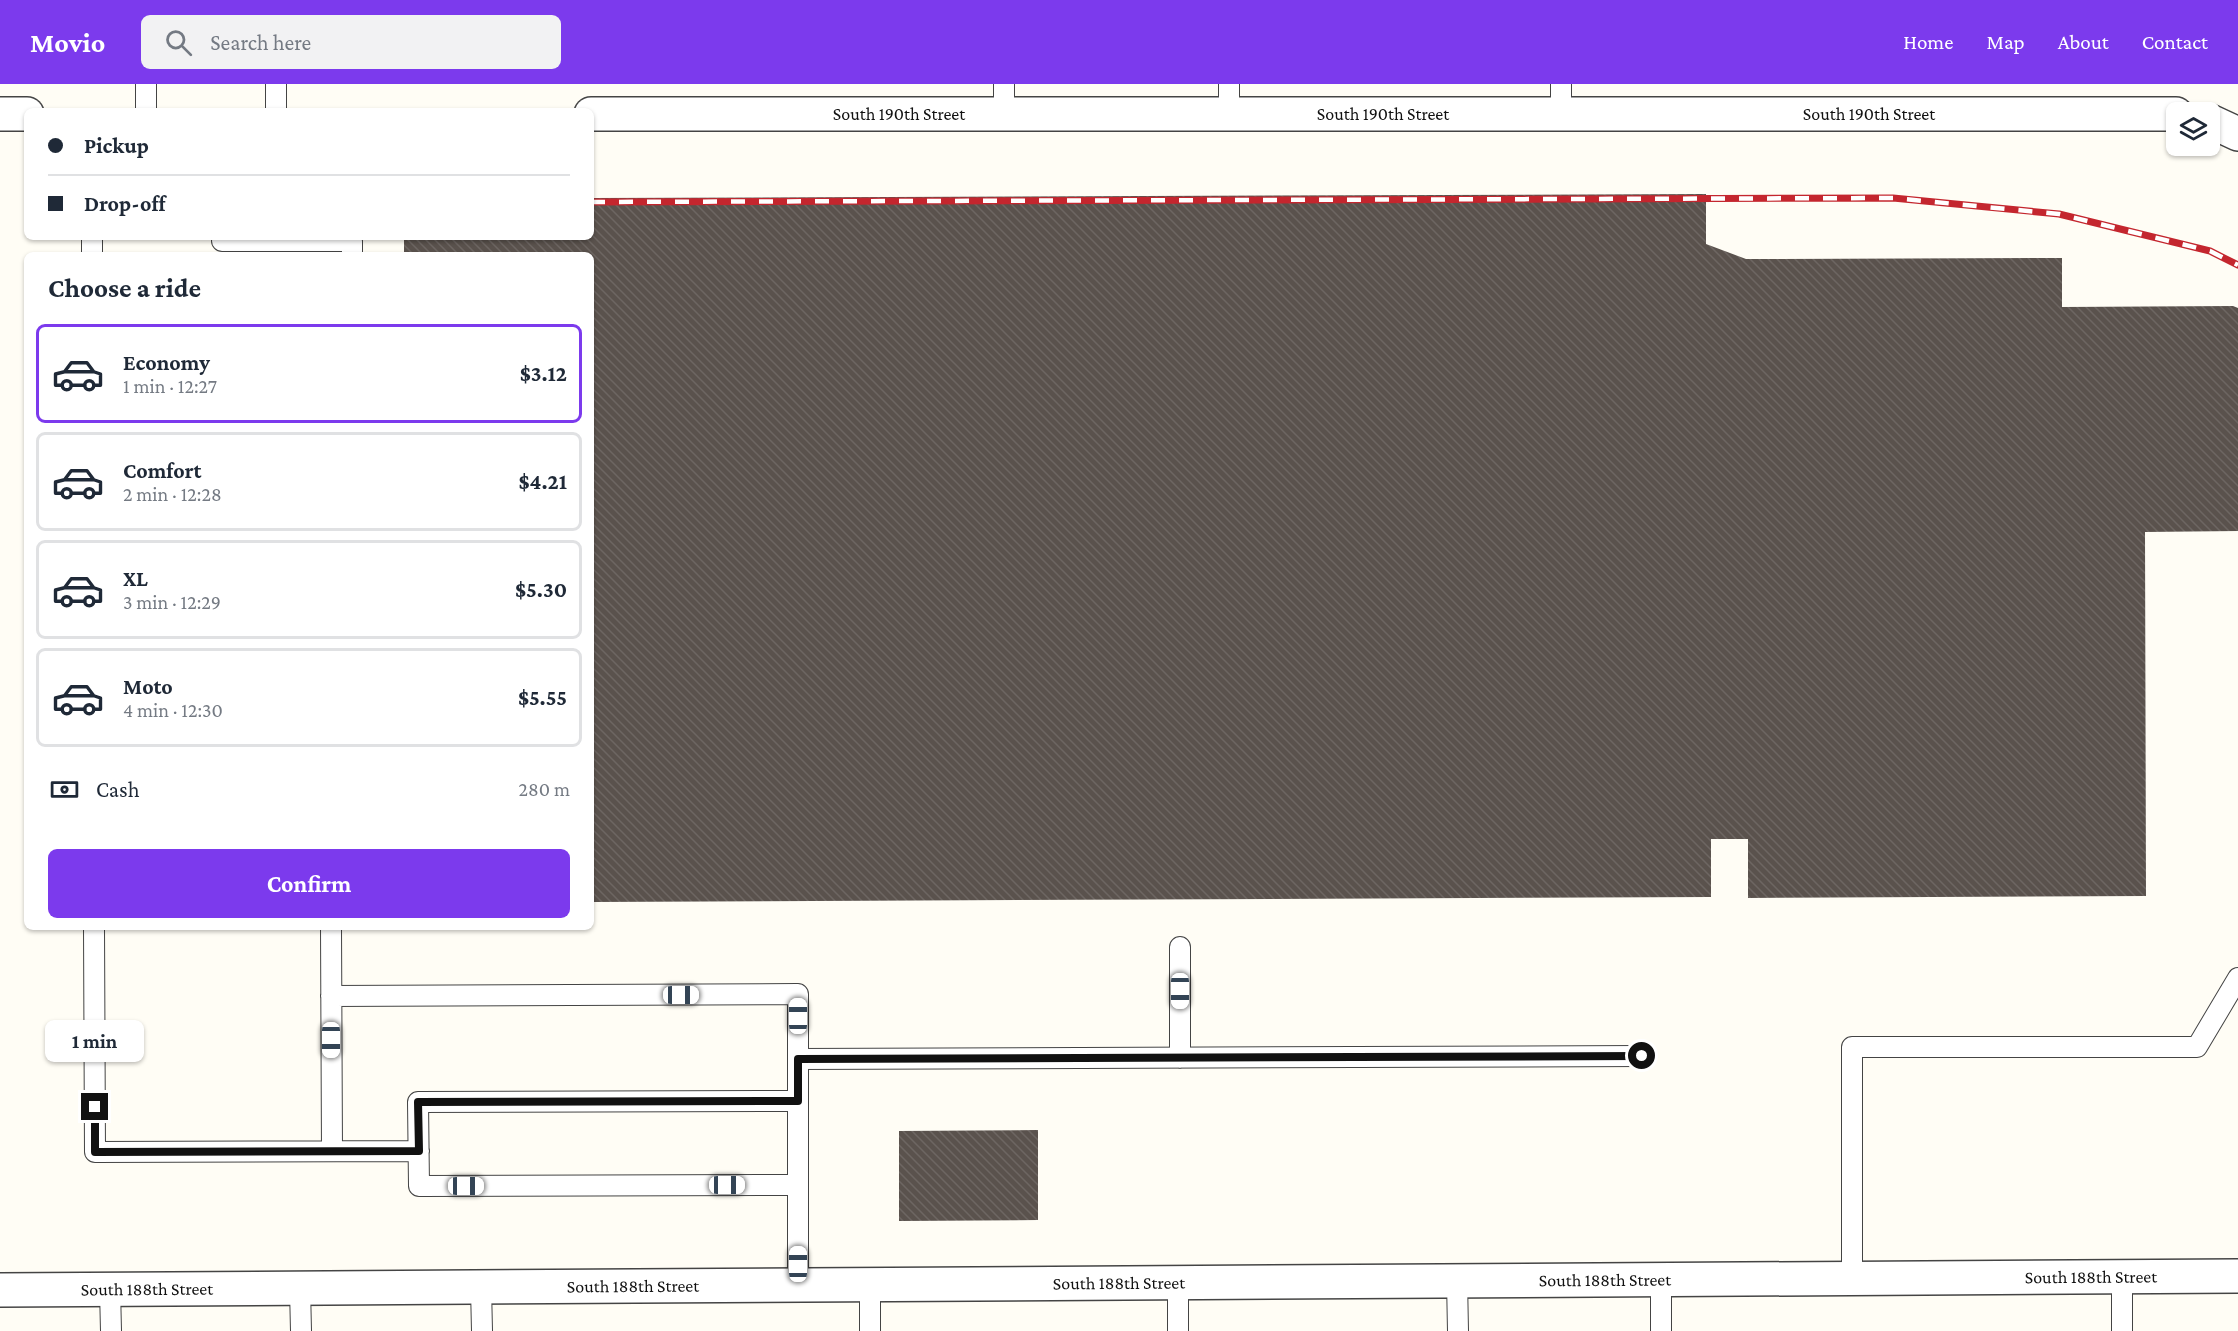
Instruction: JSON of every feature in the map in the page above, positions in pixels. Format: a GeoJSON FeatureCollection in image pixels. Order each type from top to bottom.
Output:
{"type":"FeatureCollection","features":[{"type":"Feature","properties":{"kind":"street","name":"South 190th Street"},"geometry":{"type":"LineString","coordinates":[[594,114],[1004,99],[1561,99],[2166,114]]}},
{"type":"Feature","properties":{"kind":"street"},"geometry":{"type":"LineString","coordinates":[[0,114],[24,114]]}},
{"type":"Feature","properties":{"kind":"street"},"geometry":{"type":"LineString","coordinates":[[2220,126],[2238,134]]}},
{"type":"Feature","properties":{"kind":"street","name":"South 188th Street"},"geometry":{"type":"LineString","coordinates":[[0,1290],[2238,1276]]}},
{"type":"Feature","properties":{"kind":"lane"},"geometry":{"type":"LineString","coordinates":[[146,84],[146,108]]}},
{"type":"Feature","properties":{"kind":"lane"},"geometry":{"type":"LineString","coordinates":[[276,84],[276,108]]}},
{"type":"Feature","properties":{"kind":"lane"},"geometry":{"type":"LineString","coordinates":[[222,244],[352,241],[352,252]]}},
{"type":"Feature","properties":{"kind":"lane"},"geometry":{"type":"LineString","coordinates":[[94,930],[95,1152],[419,1151]]}},
{"type":"Feature","properties":{"kind":"lane"},"geometry":{"type":"LineString","coordinates":[[331,930],[332,1151]]}},
{"type":"Feature","properties":{"kind":"lane"},"geometry":{"type":"LineString","coordinates":[[1180,947],[1180,1058]]}},
{"type":"Feature","properties":{"kind":"lane"},"geometry":{"type":"LineString","coordinates":[[1852,1277],[1852,1047],[2197,1047],[2238,978]]}},
{"type":"Feature","properties":{"kind":"lane"},"geometry":{"type":"LineString","coordinates":[[331,996],[798,994],[798,1285]]}},
{"type":"Feature","properties":{"kind":"lane"},"geometry":{"type":"LineString","coordinates":[[798,1059],[1642,1056]]}},
{"type":"Feature","properties":{"kind":"lane"},"geometry":{"type":"LineString","coordinates":[[798,1101],[418,1102],[419,1186],[798,1185]]}},
{"type":"Feature","properties":{"kind":"lane"},"geometry":{"type":"LineString","coordinates":[[2122,1276],[2122,1331]]}},
{"type":"Feature","properties":{"kind":"lane"},"geometry":{"type":"LineString","coordinates":[[1661,1278],[1661,1331]]}},
{"type":"Feature","properties":{"kind":"lane"},"geometry":{"type":"LineString","coordinates":[[1457,1280],[1458,1331]]}},
{"type":"Feature","properties":{"kind":"lane"},"geometry":{"type":"LineString","coordinates":[[1178,1282],[1178,1331]]}},
{"type":"Feature","properties":{"kind":"lane"},"geometry":{"type":"LineString","coordinates":[[870,1284],[870,1331]]}},
{"type":"Feature","properties":{"kind":"lane"},"geometry":{"type":"LineString","coordinates":[[481,1287],[482,1331]]}},
{"type":"Feature","properties":{"kind":"lane"},"geometry":{"type":"LineString","coordinates":[[300,1288],[301,1331]]}},
{"type":"Feature","properties":{"kind":"lane"},"geometry":{"type":"LineString","coordinates":[[110,1289],[111,1331]]}},
{"type":"Feature","properties":{"kind":"building"},"geometry":{"type":"Polygon","coordinates":[[[1706,194],[1706,244],[1746,259],[2062,258],[2062,307],[2233,306],[2238,308],[2238,531],[2145,532],[2146,896],[1748,898],[1748,839],[1711,839],[1711,897],[594,902],[594,252],[404,252],[404,240],[594,240],[594,198],[1706,194]]]}},
{"type":"Feature","properties":{"kind":"building"},"geometry":{"type":"Polygon","coordinates":[[[1038,1130],[1038,1220],[899,1221],[899,1131],[1038,1130]]]}},
{"type":"Feature","properties":{"kind":"railway"},"geometry":{"type":"LineString","coordinates":[[594,202],[1893,198],[2059,214],[2210,251],[2238,265]]}},
{"type":"Feature","properties":{"kind":"route"},"geometry":{"type":"LineString","coordinates":[[95,1107],[95,1152],[419,1151],[418,1102],[798,1101],[798,1059],[1642,1056]]}}]}
